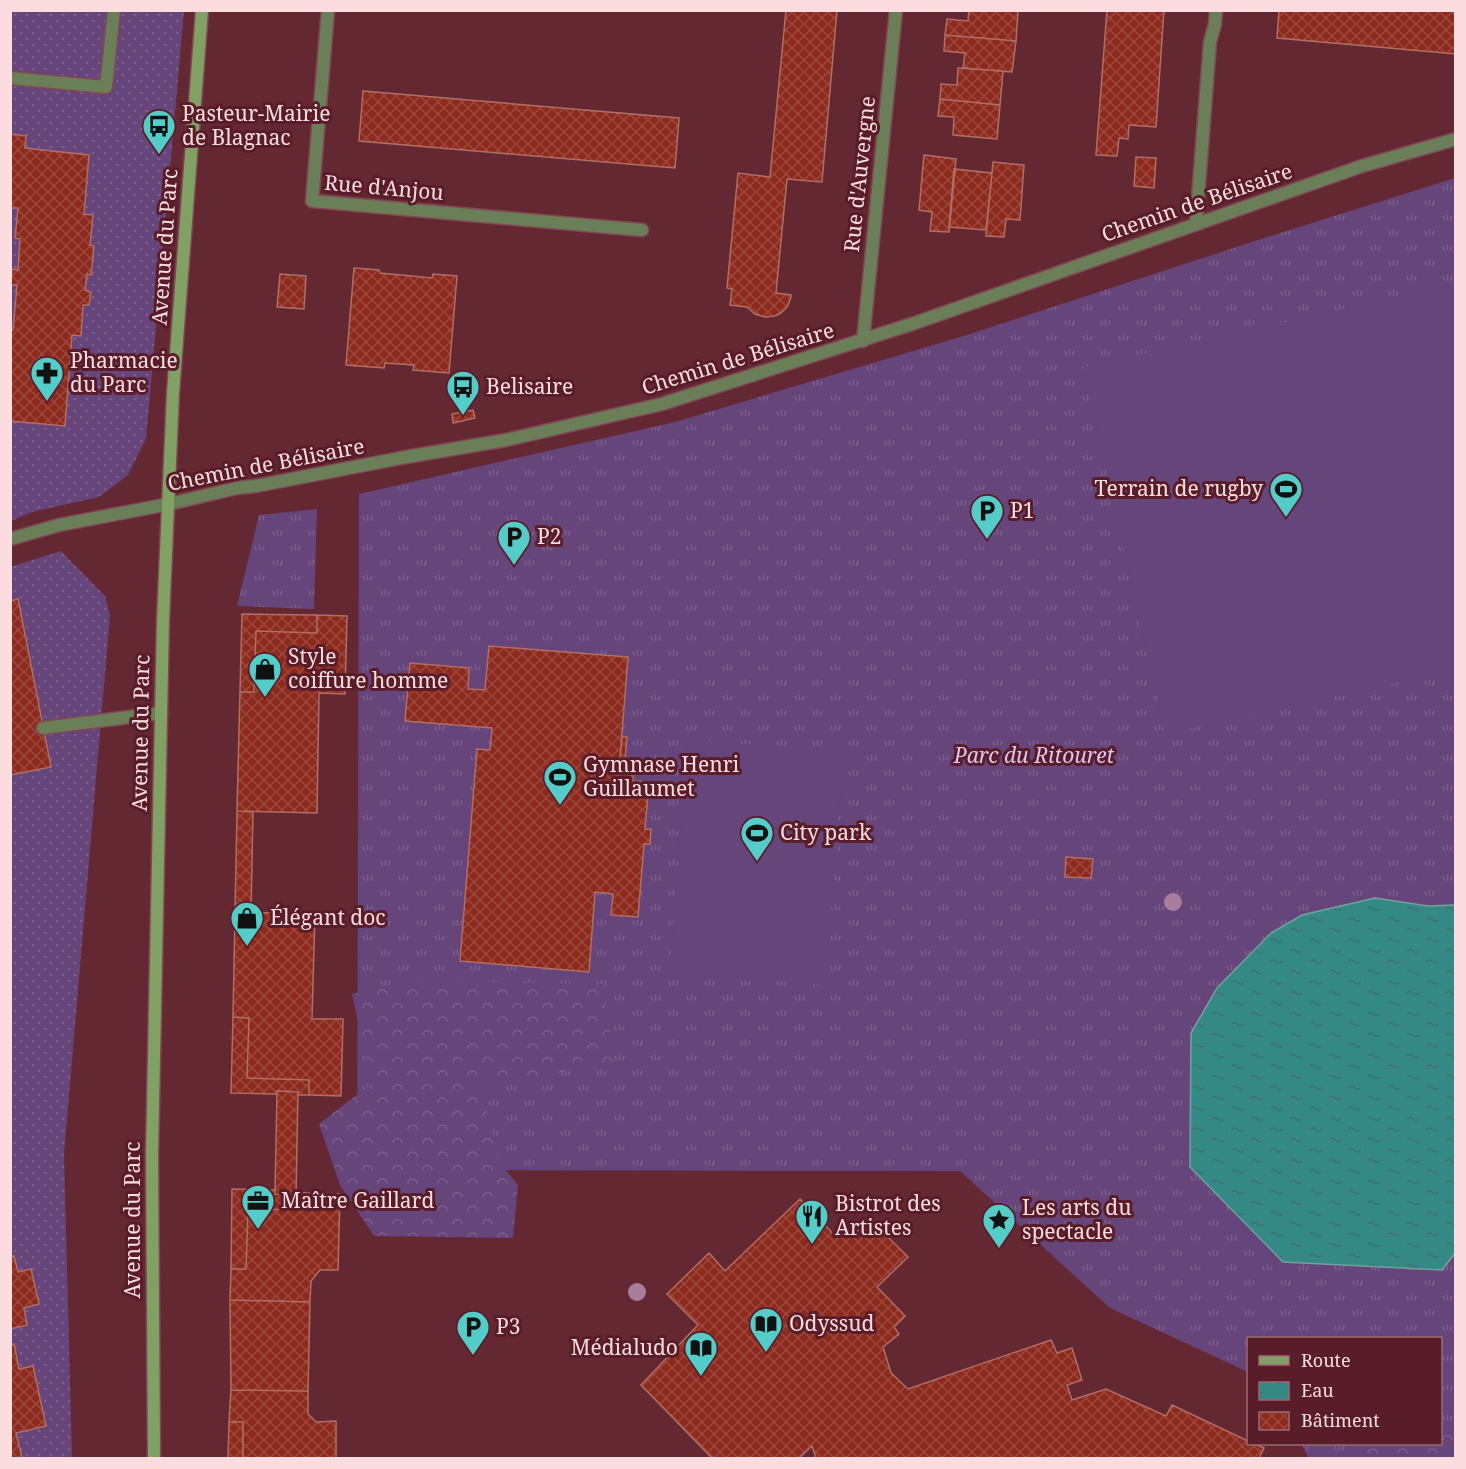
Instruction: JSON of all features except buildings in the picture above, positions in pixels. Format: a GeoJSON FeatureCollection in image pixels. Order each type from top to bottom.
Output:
{"type":"FeatureCollection","features":[{"type":"Feature","properties":{"kind":"street"},"geometry":{"type":"LineString","coordinates":[[10,78],[106,87],[114,10]]}},
{"type":"Feature","properties":{"kind":"street","name":"Avenue du Parc"},"geometry":{"type":"LineString","coordinates":[[154,1458],[152,1154],[163,620],[173,393],[202,10]]}},
{"type":"Feature","properties":{"kind":"street","name":"Rue d'Anjou"},"geometry":{"type":"LineString","coordinates":[[328,10],[312,201],[642,230]]}},
{"type":"Feature","properties":{"kind":"street","name":"Rue d'Auvergne"},"geometry":{"type":"LineString","coordinates":[[863,341],[896,10]]}},
{"type":"Feature","properties":{"kind":"street"},"geometry":{"type":"LineString","coordinates":[[1196,224],[1209,54],[1216,10]]}},
{"type":"Feature","properties":{"kind":"street","name":"Chemin de Bélisaire"},"geometry":{"type":"LineString","coordinates":[[10,539],[59,525],[169,504],[237,488],[506,440],[685,397],[863,341],[1362,166],[1455,139]]}},
{"type":"Feature","properties":{"kind":"street"},"geometry":{"type":"LineString","coordinates":[[43,728],[161,713]]}},
{"type":"Feature","properties":{"kind":"green space"},"geometry":{"type":"Polygon","coordinates":[[[11,11],[184,11],[146,439],[128,475],[99,497],[32,512],[11,521],[11,11]]]}},
{"type":"Feature","properties":{"kind":"green space","name":"Parc du Ritouret"},"geometry":{"type":"Polygon","coordinates":[[[1455,178],[1455,1458],[1308,1458],[1302,1445],[1442,1445],[1442,1337],[1247,1337],[1247,1372],[1110,1308],[960,1171],[357,1170],[359,494],[675,422],[967,335],[1455,178]]]}},
{"type":"Feature","properties":{"kind":"green space","name":"Terrain de rugby"},"geometry":{"type":"Polygon","coordinates":[[[1455,284],[1455,670],[1165,734],[1083,367],[1455,284]]]}},
{"type":"Feature","properties":{"kind":"green space"},"geometry":{"type":"Polygon","coordinates":[[[317,509],[314,609],[237,606],[259,515],[317,509]]]}},
{"type":"Feature","properties":{"kind":"green space"},"geometry":{"type":"Polygon","coordinates":[[[61,551],[105,596],[110,615],[64,1154],[72,1458],[11,1458],[10,567],[61,551]]]}},
{"type":"Feature","properties":{"kind":"green space","name":"City park"},"geometry":{"type":"Polygon","coordinates":[[[688,739],[844,752],[825,985],[669,972],[688,739]]]}},
{"type":"Feature","properties":{"kind":"green space"},"geometry":{"type":"Polygon","coordinates":[[[412,980],[603,984],[614,1065],[480,1084],[501,1164],[518,1185],[513,1238],[374,1236],[340,1185],[319,1124],[372,1083],[352,994],[412,980]]]}},
{"type":"Feature","properties":{"kind":"green space"},"geometry":{"type":"Polygon","coordinates":[[[1455,1429],[1455,1458],[1352,1458],[1351,1445],[1442,1445],[1442,1431],[1455,1429]]]}},
{"type":"Feature","properties":{"kind":"water"},"geometry":{"type":"Polygon","coordinates":[[[1375,898],[1428,906],[1455,905],[1456,1252],[1442,1270],[1283,1262],[1190,1167],[1191,1033],[1217,988],[1271,933],[1302,915],[1375,898]]]}},
{"type":"Feature","properties":{"kind":"place","name":"Pasteur-Mairie de Blagnac"},"geometry":{"type":"Point","coordinates":[159,155]}},
{"type":"Feature","properties":{"kind":"place","name":"Pharmacie du Parc"},"geometry":{"type":"Point","coordinates":[47,402]}},
{"type":"Feature","properties":{"kind":"place","name":"Belisaire"},"geometry":{"type":"Point","coordinates":[463,416]}},
{"type":"Feature","properties":{"kind":"place","name":"Terrain de rugby"},"geometry":{"type":"Point","coordinates":[1286,518]}},
{"type":"Feature","properties":{"kind":"place","name":"P1"},"geometry":{"type":"Point","coordinates":[987,540]}},
{"type":"Feature","properties":{"kind":"place","name":"P2"},"geometry":{"type":"Point","coordinates":[514,566]}},
{"type":"Feature","properties":{"kind":"place","name":"Style coiffure homme"},"geometry":{"type":"Point","coordinates":[265,698]}},
{"type":"Feature","properties":{"kind":"place","name":"Gymnase Henri Guillaumet"},"geometry":{"type":"Point","coordinates":[560,806]}},
{"type":"Feature","properties":{"kind":"place","name":"City park"},"geometry":{"type":"Point","coordinates":[757,862]}},
{"type":"Feature","properties":{"kind":"place","name":"Élégant doc"},"geometry":{"type":"Point","coordinates":[247,947]}},
{"type":"Feature","properties":{"kind":"place","name":"Maître Gaillard"},"geometry":{"type":"Point","coordinates":[258,1230]}},
{"type":"Feature","properties":{"kind":"place","name":"Bistrot des Artistes"},"geometry":{"type":"Point","coordinates":[812,1245]}},
{"type":"Feature","properties":{"kind":"place","name":"Les arts du spectacle"},"geometry":{"type":"Point","coordinates":[999,1249]}},
{"type":"Feature","properties":{"kind":"place","name":"Odyssud"},"geometry":{"type":"Point","coordinates":[766,1353]}},
{"type":"Feature","properties":{"kind":"place","name":"P3"},"geometry":{"type":"Point","coordinates":[473,1356]}},
{"type":"Feature","properties":{"kind":"place","name":"Médialudo"},"geometry":{"type":"Point","coordinates":[701,1377]}}]}
